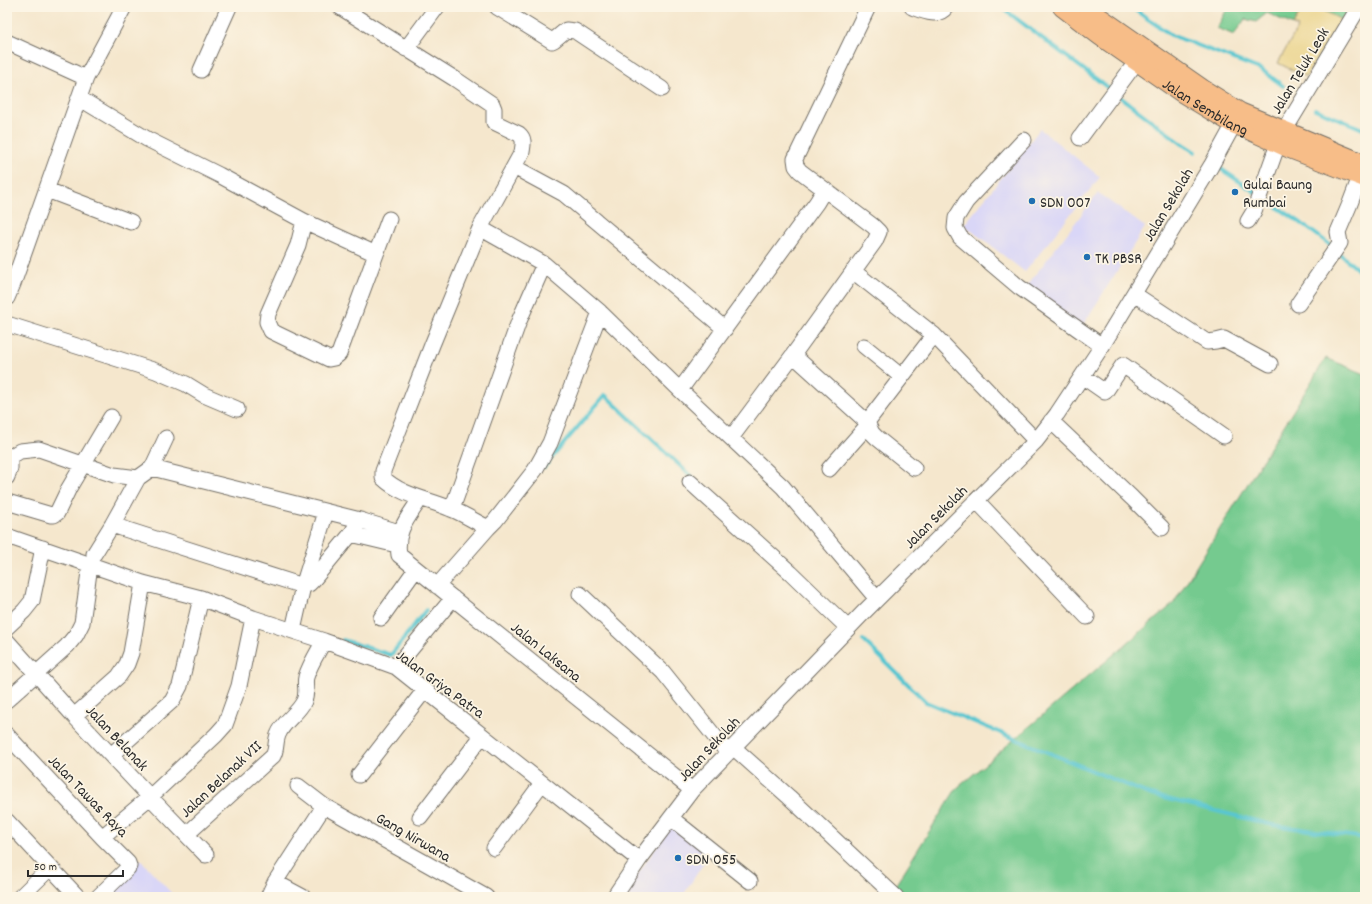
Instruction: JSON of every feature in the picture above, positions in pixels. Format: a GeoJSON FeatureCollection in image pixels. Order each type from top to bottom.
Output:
{"type":"FeatureCollection","features":[{"type":"Feature","properties":{"kind":"main road","name":"Jalan Sembilang"},"geometry":{"type":"LineString","coordinates":[[1062,7],[1100,36],[1182,93],[1363,173]]}},
{"type":"Feature","properties":{"kind":"main road","name":"Jalan Sembilang"},"geometry":{"type":"LineString","coordinates":[[1087,7],[1203,89],[1237,118]]}},
{"type":"Feature","properties":{"kind":"street"},"geometry":{"type":"LineString","coordinates":[[7,298],[10,282],[47,190],[86,78],[124,7]]}},
{"type":"Feature","properties":{"kind":"street"},"geometry":{"type":"LineString","coordinates":[[201,70],[230,7]]}},
{"type":"Feature","properties":{"kind":"street"},"geometry":{"type":"LineString","coordinates":[[340,7],[492,104],[494,109],[494,122],[522,137],[522,152],[480,228],[432,344],[383,471],[383,478],[389,484],[420,499],[452,509],[488,528]]}},
{"type":"Feature","properties":{"kind":"street"},"geometry":{"type":"LineString","coordinates":[[406,49],[437,7]]}},
{"type":"Feature","properties":{"kind":"street"},"geometry":{"type":"LineString","coordinates":[[497,7],[552,41],[566,30],[575,31],[662,89]]}},
{"type":"Feature","properties":{"kind":"street"},"geometry":{"type":"LineString","coordinates":[[731,438],[794,355],[875,241],[879,232],[800,171],[796,166],[795,160],[868,7]]}},
{"type":"Feature","properties":{"kind":"street"},"geometry":{"type":"LineString","coordinates":[[912,7],[936,14],[943,11],[946,7]]}},
{"type":"Feature","properties":{"kind":"street"},"geometry":{"type":"LineString","coordinates":[[1359,7],[1365,11]]}},
{"type":"Feature","properties":{"kind":"street","name":"Jalan Teluk Leok"},"geometry":{"type":"LineString","coordinates":[[1248,221],[1254,211],[1281,137],[1359,7]]}},
{"type":"Feature","properties":{"kind":"street"},"geometry":{"type":"LineString","coordinates":[[7,42],[86,78]]}},
{"type":"Feature","properties":{"kind":"street"},"geometry":{"type":"LineString","coordinates":[[1080,138],[1137,61]]}},
{"type":"Feature","properties":{"kind":"street"},"geometry":{"type":"LineString","coordinates":[[79,98],[147,139],[219,175],[304,221],[376,254]]}},
{"type":"Feature","properties":{"kind":"street","name":"Jalan Sekolah"},"geometry":{"type":"LineString","coordinates":[[614,897],[639,860],[692,790],[849,627],[1036,441],[1052,421],[1102,346],[1134,294],[1214,160],[1237,118]]}},
{"type":"Feature","properties":{"kind":"street"},"geometry":{"type":"LineString","coordinates":[[1024,140],[966,202],[956,218],[955,228],[960,238],[1019,287],[1102,346]]}},
{"type":"Feature","properties":{"kind":"street"},"geometry":{"type":"LineString","coordinates":[[514,167],[564,194],[725,329]]}},
{"type":"Feature","properties":{"kind":"street"},"geometry":{"type":"LineString","coordinates":[[1298,304],[1336,249],[1338,232],[1363,173]]}},
{"type":"Feature","properties":{"kind":"street"},"geometry":{"type":"LineString","coordinates":[[47,190],[131,222]]}},
{"type":"Feature","properties":{"kind":"street"},"geometry":{"type":"LineString","coordinates":[[680,390],[812,209],[824,190]]}},
{"type":"Feature","properties":{"kind":"street"},"geometry":{"type":"LineString","coordinates":[[304,221],[298,245],[268,314],[267,322],[271,331],[329,359],[334,358],[339,354],[389,219]]}},
{"type":"Feature","properties":{"kind":"street"},"geometry":{"type":"LineString","coordinates":[[480,228],[544,264],[600,312],[783,487],[877,599]]}},
{"type":"Feature","properties":{"kind":"street"},"geometry":{"type":"LineString","coordinates":[[452,509],[519,321],[544,264]]}},
{"type":"Feature","properties":{"kind":"street"},"geometry":{"type":"LineString","coordinates":[[853,271],[934,335],[1036,441]]}},
{"type":"Feature","properties":{"kind":"street"},"geometry":{"type":"LineString","coordinates":[[1134,294],[1207,342],[1216,342],[1224,339],[1270,364]]}},
{"type":"Feature","properties":{"kind":"street"},"geometry":{"type":"LineString","coordinates":[[437,586],[495,521],[535,470],[550,443],[600,312]]}},
{"type":"Feature","properties":{"kind":"street"},"geometry":{"type":"LineString","coordinates":[[7,324],[156,371],[186,384],[204,395],[237,409]]}},
{"type":"Feature","properties":{"kind":"street"},"geometry":{"type":"LineString","coordinates":[[829,469],[867,424],[934,335]]}},
{"type":"Feature","properties":{"kind":"street"},"geometry":{"type":"LineString","coordinates":[[864,346],[902,377]]}},
{"type":"Feature","properties":{"kind":"street"},"geometry":{"type":"LineString","coordinates":[[794,355],[867,424],[877,438],[914,468]]}},
{"type":"Feature","properties":{"kind":"street"},"geometry":{"type":"LineString","coordinates":[[1082,376],[1105,392],[1123,365],[1224,436]]}},
{"type":"Feature","properties":{"kind":"street"},"geometry":{"type":"LineString","coordinates":[[7,502],[54,515],[57,513],[82,464],[111,417]]}},
{"type":"Feature","properties":{"kind":"street"},"geometry":{"type":"LineString","coordinates":[[1052,421],[1162,528]]}},
{"type":"Feature","properties":{"kind":"street"},"geometry":{"type":"LineString","coordinates":[[7,700],[67,646],[76,634],[82,623],[92,559],[138,478],[152,468],[166,438]]}},
{"type":"Feature","properties":{"kind":"street"},"geometry":{"type":"LineString","coordinates":[[7,477],[10,468],[8,456],[20,450],[39,449],[114,475],[138,478]]}},
{"type":"Feature","properties":{"kind":"street"},"geometry":{"type":"LineString","coordinates":[[152,468],[360,520],[398,539]]}},
{"type":"Feature","properties":{"kind":"street"},"geometry":{"type":"LineString","coordinates":[[690,482],[849,627]]}},
{"type":"Feature","properties":{"kind":"street"},"geometry":{"type":"LineString","coordinates":[[398,539],[420,499]]}},
{"type":"Feature","properties":{"kind":"street"},"geometry":{"type":"LineString","coordinates":[[976,501],[1087,617]]}},
{"type":"Feature","properties":{"kind":"street"},"geometry":{"type":"LineString","coordinates":[[294,626],[303,586],[326,512]]}},
{"type":"Feature","properties":{"kind":"street"},"geometry":{"type":"LineString","coordinates":[[112,525],[303,586],[309,584],[313,580],[351,534],[360,520]]}},
{"type":"Feature","properties":{"kind":"street"},"geometry":{"type":"LineString","coordinates":[[351,534],[398,539]]}},
{"type":"Feature","properties":{"kind":"street","name":"Jalan Griya Patra"},"geometry":{"type":"LineString","coordinates":[[7,536],[43,548],[92,559],[143,583],[201,598],[253,618],[294,626],[324,641],[396,667],[424,691],[639,860]]}},
{"type":"Feature","properties":{"kind":"street","name":"Jalan Laksana"},"geometry":{"type":"LineString","coordinates":[[398,539],[399,556],[692,790]]}},
{"type":"Feature","properties":{"kind":"street"},"geometry":{"type":"LineString","coordinates":[[7,627],[24,611],[32,600],[43,548]]}},
{"type":"Feature","properties":{"kind":"street"},"geometry":{"type":"LineString","coordinates":[[381,618],[416,569]]}},
{"type":"Feature","properties":{"kind":"street"},"geometry":{"type":"LineString","coordinates":[[74,716],[119,676],[127,664],[131,653],[143,583]]}},
{"type":"Feature","properties":{"kind":"street"},"geometry":{"type":"LineString","coordinates":[[580,594],[663,672],[730,750],[800,808],[896,897]]}},
{"type":"Feature","properties":{"kind":"street"},"geometry":{"type":"LineString","coordinates":[[111,755],[172,701],[177,694],[201,598]]}},
{"type":"Feature","properties":{"kind":"street"},"geometry":{"type":"LineString","coordinates":[[396,667],[453,598]]}},
{"type":"Feature","properties":{"kind":"street"},"geometry":{"type":"LineString","coordinates":[[102,837],[150,797],[216,735],[225,724],[239,686],[253,618]]}},
{"type":"Feature","properties":{"kind":"street","name":"Jalan Belanak"},"geometry":{"type":"LineString","coordinates":[[7,641],[74,716],[206,855]]}},
{"type":"Feature","properties":{"kind":"street","name":"Jalan Belanak VII"},"geometry":{"type":"LineString","coordinates":[[187,834],[273,756],[276,750],[278,736],[284,725],[300,707],[304,699],[307,691],[305,683],[306,676],[324,641]]}},
{"type":"Feature","properties":{"kind":"street"},"geometry":{"type":"LineString","coordinates":[[359,775],[424,691]]}},
{"type":"Feature","properties":{"kind":"street"},"geometry":{"type":"LineString","coordinates":[[420,817],[482,736]]}},
{"type":"Feature","properties":{"kind":"street","name":"Jalan Tawas Raya"},"geometry":{"type":"LineString","coordinates":[[10,744],[128,862],[128,868],[98,897]]}},
{"type":"Feature","properties":{"kind":"street"},"geometry":{"type":"LineString","coordinates":[[494,848],[542,783]]}},
{"type":"Feature","properties":{"kind":"street","name":"Gang Nirwana"},"geometry":{"type":"LineString","coordinates":[[298,786],[324,806],[486,897]]}},
{"type":"Feature","properties":{"kind":"street"},"geometry":{"type":"LineString","coordinates":[[268,897],[275,882],[324,806]]}},
{"type":"Feature","properties":{"kind":"street"},"geometry":{"type":"LineString","coordinates":[[671,818],[750,881]]}},
{"type":"Feature","properties":{"kind":"street"},"geometry":{"type":"LineString","coordinates":[[8,826],[78,897]]}},
{"type":"Feature","properties":{"kind":"street"},"geometry":{"type":"LineString","coordinates":[[20,897],[50,868]]}},
{"type":"Feature","properties":{"kind":"street"},"geometry":{"type":"LineString","coordinates":[[275,882],[303,897]]}},
{"type":"Feature","properties":{"kind":"shaded area","name":"SDN 007"},"geometry":{"type":"Polygon","coordinates":[[[1040,129],[1100,177],[1025,272],[964,225],[1040,129]]]}},
{"type":"Feature","properties":{"kind":"shaded area","name":"TK PBSR"},"geometry":{"type":"Polygon","coordinates":[[[1098,193],[1145,227],[1081,328],[1026,287],[1098,193]]]}},
{"type":"Feature","properties":{"kind":"shaded area","name":"SDN 055"},"geometry":{"type":"Polygon","coordinates":[[[671,826],[710,853],[682,897],[622,897],[671,826]]]}},
{"type":"Feature","properties":{"kind":"shaded area"},"geometry":{"type":"Polygon","coordinates":[[[141,860],[175,897],[102,897],[141,860]]]}},
{"type":"Feature","properties":{"kind":"green space"},"geometry":{"type":"Polygon","coordinates":[[[1228,7],[1303,7],[1293,25],[1267,13],[1256,22],[1245,19],[1234,35],[1217,28],[1228,7]]]}},
{"type":"Feature","properties":{"kind":"green space"},"geometry":{"type":"Polygon","coordinates":[[[1317,7],[1351,7],[1341,20],[1317,7]]]}},
{"type":"Feature","properties":{"kind":"green space"},"geometry":{"type":"Polygon","coordinates":[[[1326,358],[1365,374],[1365,897],[888,897],[956,789],[1173,604],[1326,358]]]}},
{"type":"Feature","properties":{"kind":"sand"},"geometry":{"type":"Polygon","coordinates":[[[1303,7],[1317,7],[1341,20],[1306,77],[1278,63],[1298,27],[1293,25],[1303,7]]]}},
{"type":"Feature","properties":{"kind":"waterway"},"geometry":{"type":"LineString","coordinates":[[1001,7],[1195,152]]}},
{"type":"Feature","properties":{"kind":"waterway"},"geometry":{"type":"LineString","coordinates":[[1131,7],[1171,35],[1262,70],[1283,86]]}},
{"type":"Feature","properties":{"kind":"waterway"},"geometry":{"type":"LineString","coordinates":[[1315,109],[1365,130]]}},
{"type":"Feature","properties":{"kind":"waterway"},"geometry":{"type":"LineString","coordinates":[[1215,165],[1301,223],[1333,247]]}},
{"type":"Feature","properties":{"kind":"waterway"},"geometry":{"type":"LineString","coordinates":[[1338,252],[1365,276]]}},
{"type":"Feature","properties":{"kind":"waterway"},"geometry":{"type":"LineString","coordinates":[[544,467],[605,395],[693,478]]}},
{"type":"Feature","properties":{"kind":"waterway"},"geometry":{"type":"LineString","coordinates":[[343,640],[391,655],[426,610]]}},
{"type":"Feature","properties":{"kind":"waterway"},"geometry":{"type":"LineString","coordinates":[[863,640],[926,702],[1151,795],[1273,825],[1365,838]]}},
{"type":"Feature","properties":{"kind":"place","name":"Gulai Baung Rumbai"},"geometry":{"type":"Point","coordinates":[1235,192]}},
{"type":"Feature","properties":{"kind":"place","name":"SDN 007"},"geometry":{"type":"Point","coordinates":[1032,201]}},
{"type":"Feature","properties":{"kind":"place","name":"TK PBSR"},"geometry":{"type":"Point","coordinates":[1087,257]}},
{"type":"Feature","properties":{"kind":"place","name":"SDN 055"},"geometry":{"type":"Point","coordinates":[678,858]}}]}
